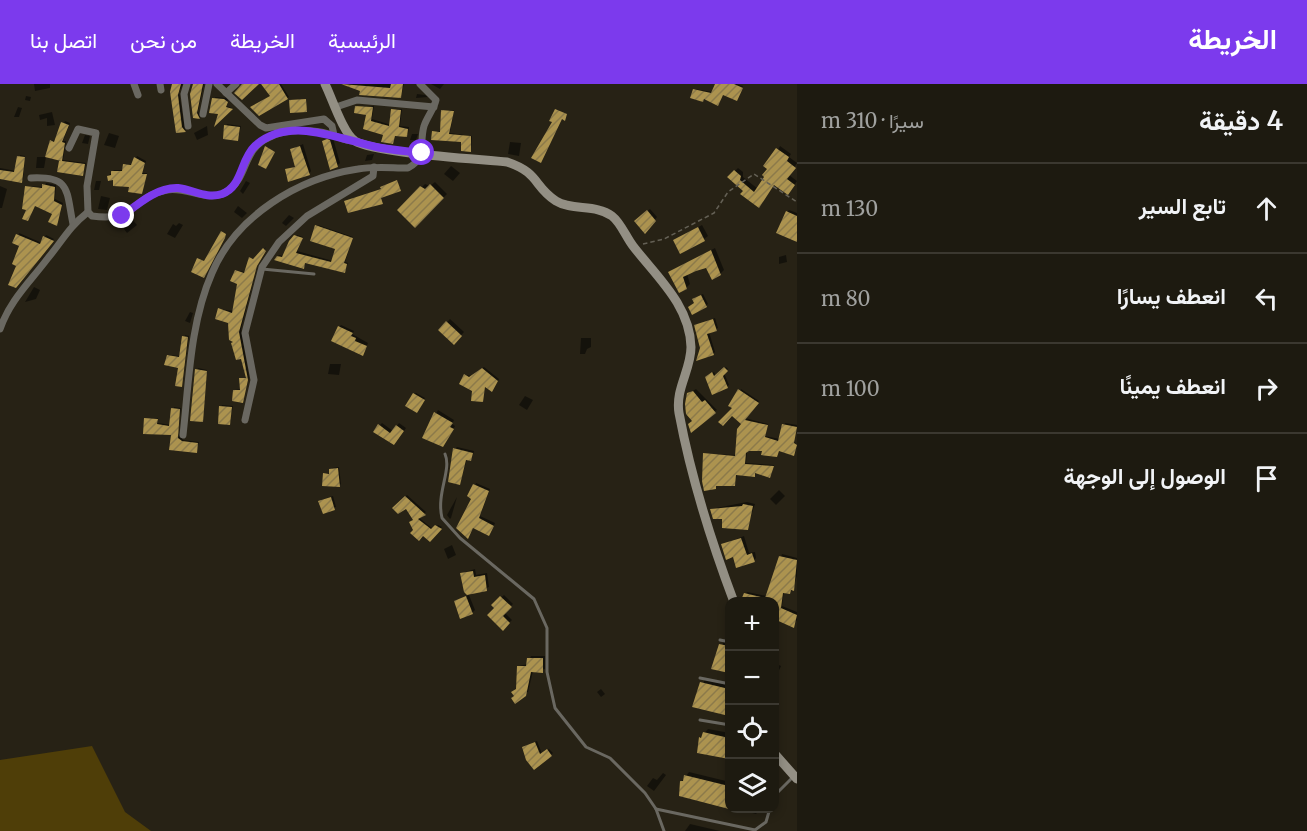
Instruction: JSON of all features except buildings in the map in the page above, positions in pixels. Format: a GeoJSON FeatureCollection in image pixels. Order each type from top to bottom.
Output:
{"type":"FeatureCollection","features":[{"type":"Feature","properties":{"kind":"street"},"geometry":{"type":"LineString","coordinates":[[134,84],[138,95]]}},
{"type":"Feature","properties":{"kind":"street"},"geometry":{"type":"LineString","coordinates":[[187,84],[184,94],[188,126]]}},
{"type":"Feature","properties":{"kind":"street"},"geometry":{"type":"LineString","coordinates":[[203,114],[209,84]]}},
{"type":"Feature","properties":{"kind":"street"},"geometry":{"type":"LineString","coordinates":[[217,84],[266,128],[324,119],[332,126],[334,135]]}},
{"type":"Feature","properties":{"kind":"street"},"geometry":{"type":"LineString","coordinates":[[226,93],[236,84]]}},
{"type":"Feature","properties":{"kind":"street"},"geometry":{"type":"LineString","coordinates":[[325,84],[345,129],[355,141]]}},
{"type":"Feature","properties":{"kind":"street"},"geometry":{"type":"LineString","coordinates":[[183,435],[200,312],[211,274],[231,242],[273,202],[293,189],[357,169],[408,168],[415,164],[422,153],[424,126],[436,100],[434,95],[420,84]]}},
{"type":"Feature","properties":{"kind":"street"},"geometry":{"type":"LineString","coordinates":[[336,107],[357,100],[434,107]]}},
{"type":"Feature","properties":{"kind":"street"},"geometry":{"type":"LineString","coordinates":[[69,148],[78,129],[96,133],[87,186],[88,212],[92,216],[117,218],[165,190],[178,188],[208,196],[225,193],[236,183],[254,147],[271,136],[310,131],[422,153],[507,162],[526,169],[545,192],[558,202],[603,211],[615,218],[630,242],[677,301],[687,325],[691,347],[678,407],[692,475],[732,597]]}},
{"type":"Feature","properties":{"kind":"street"},"geometry":{"type":"LineString","coordinates":[[245,420],[254,380],[245,333],[261,269],[279,242],[307,216],[373,176],[374,167]]}},
{"type":"Feature","properties":{"kind":"street"},"geometry":{"type":"LineString","coordinates":[[30,178],[53,177],[63,185],[73,224]]}},
{"type":"Feature","properties":{"kind":"street"},"geometry":{"type":"LineString","coordinates":[[0,329],[13,301],[73,224],[88,212]]}},
{"type":"Feature","properties":{"kind":"street"},"geometry":{"type":"LineString","coordinates":[[779,759],[795,777]]}},
{"type":"Feature","properties":{"kind":"lane"},"geometry":{"type":"LineString","coordinates":[[261,269],[314,274]]}},
{"type":"Feature","properties":{"kind":"lane"},"geometry":{"type":"LineString","coordinates":[[445,454],[449,463],[440,490],[442,518],[460,538],[534,599],[547,628],[547,672],[555,708],[586,747],[610,758],[645,793],[656,809],[664,831]]}},
{"type":"Feature","properties":{"kind":"lane"},"geometry":{"type":"LineString","coordinates":[[720,640],[725,641]]}},
{"type":"Feature","properties":{"kind":"lane"},"geometry":{"type":"LineString","coordinates":[[700,678],[725,683]]}},
{"type":"Feature","properties":{"kind":"lane"},"geometry":{"type":"LineString","coordinates":[[700,720],[725,724]]}},
{"type":"Feature","properties":{"kind":"lane"},"geometry":{"type":"LineString","coordinates":[[779,791],[795,777]]}},
{"type":"Feature","properties":{"kind":"lane"},"geometry":{"type":"LineString","coordinates":[[656,809],[755,830],[766,822],[769,813]]}},
{"type":"Feature","properties":{"kind":"path"},"geometry":{"type":"LineString","coordinates":[[630,242],[647,245],[714,213],[728,192],[754,174],[797,202]]}},
{"type":"Feature","properties":{"kind":"shaded area"},"geometry":{"type":"Polygon","coordinates":[[[92,746],[125,812],[151,831],[0,831],[0,760],[92,746]]]}},
{"type":"Feature","properties":{"kind":"route"},"geometry":{"type":"LineString","coordinates":[[122,216],[153,194],[165,190],[178,188],[208,196],[225,193],[236,183],[254,147],[271,136],[285,133],[317,131],[376,147],[422,153]]}}]}
